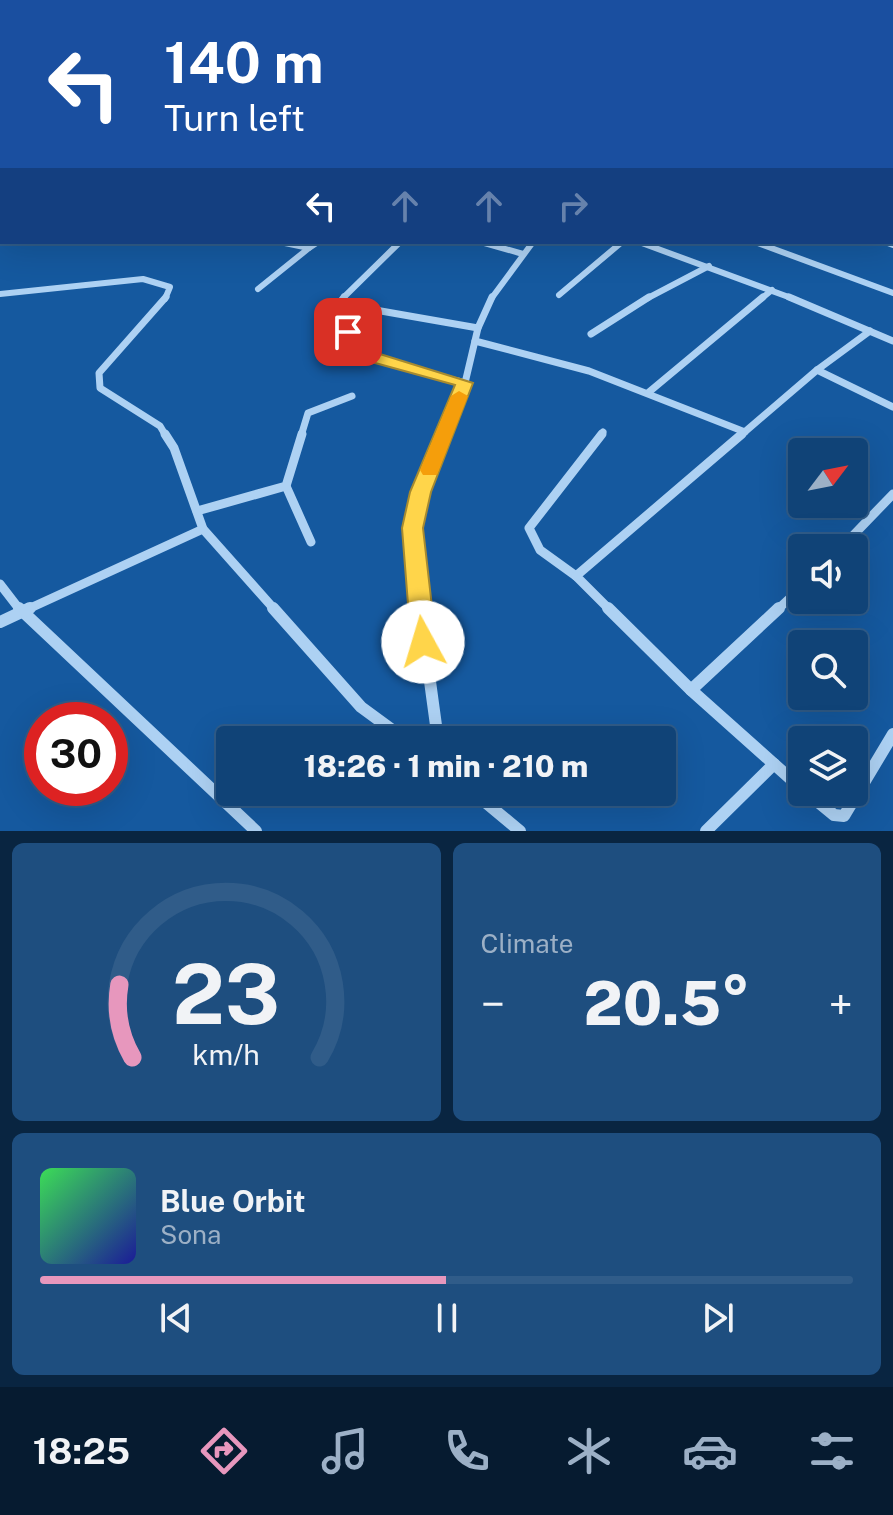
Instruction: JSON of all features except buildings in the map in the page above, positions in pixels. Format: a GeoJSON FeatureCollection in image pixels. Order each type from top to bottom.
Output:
{"type":"FeatureCollection","features":[{"type":"Feature","properties":{"kind":"street"},"geometry":{"type":"LineString","coordinates":[[290,244],[309,248]]}},
{"type":"Feature","properties":{"kind":"street"},"geometry":{"type":"LineString","coordinates":[[258,289],[315,244]]}},
{"type":"Feature","properties":{"kind":"street"},"geometry":{"type":"LineString","coordinates":[[398,244],[347,293],[341,304],[341,320],[348,332],[374,357],[465,383]]}},
{"type":"Feature","properties":{"kind":"street"},"geometry":{"type":"LineString","coordinates":[[488,244],[523,254]]}},
{"type":"Feature","properties":{"kind":"street"},"geometry":{"type":"LineString","coordinates":[[436,726],[426,668],[412,528],[421,492],[465,383],[478,328],[491,298],[531,244]]}},
{"type":"Feature","properties":{"kind":"street"},"geometry":{"type":"LineString","coordinates":[[559,295],[620,244]]}},
{"type":"Feature","properties":{"kind":"street"},"geometry":{"type":"LineString","coordinates":[[645,244],[772,290],[893,341]]}},
{"type":"Feature","properties":{"kind":"street"},"geometry":{"type":"LineString","coordinates":[[760,244],[893,293]]}},
{"type":"Feature","properties":{"kind":"street"},"geometry":{"type":"LineString","coordinates":[[591,334],[640,302],[709,266]]}},
{"type":"Feature","properties":{"kind":"street"},"geometry":{"type":"LineString","coordinates":[[0,294],[143,279],[170,287],[166,298],[99,373],[97,381],[117,401],[160,426],[174,448],[203,529],[361,707],[387,726]]}},
{"type":"Feature","properties":{"kind":"street"},"geometry":{"type":"LineString","coordinates":[[649,392],[772,290]]}},
{"type":"Feature","properties":{"kind":"street"},"geometry":{"type":"LineString","coordinates":[[341,304],[478,328]]}},
{"type":"Feature","properties":{"kind":"street"},"geometry":{"type":"LineString","coordinates":[[576,576],[817,370],[870,331]]}},
{"type":"Feature","properties":{"kind":"street"},"geometry":{"type":"LineString","coordinates":[[475,341],[546,358],[649,392],[745,432]]}},
{"type":"Feature","properties":{"kind":"street"},"geometry":{"type":"LineString","coordinates":[[817,370],[893,407]]}},
{"type":"Feature","properties":{"kind":"street"},"geometry":{"type":"LineString","coordinates":[[311,542],[286,486],[308,413],[352,396]]}},
{"type":"Feature","properties":{"kind":"street"},"geometry":{"type":"LineString","coordinates":[[603,432],[529,528],[535,544],[576,576],[691,690],[788,776]]}},
{"type":"Feature","properties":{"kind":"street"},"geometry":{"type":"LineString","coordinates":[[197,511],[286,486]]}},
{"type":"Feature","properties":{"kind":"street"},"geometry":{"type":"LineString","coordinates":[[854,534],[893,494]]}},
{"type":"Feature","properties":{"kind":"street"},"geometry":{"type":"LineString","coordinates":[[0,622],[20,610],[203,529]]}},
{"type":"Feature","properties":{"kind":"street"},"geometry":{"type":"LineString","coordinates":[[0,584],[20,610],[256,831]]}},
{"type":"Feature","properties":{"kind":"street"},"geometry":{"type":"LineString","coordinates":[[691,690],[788,600]]}},
{"type":"Feature","properties":{"kind":"street"},"geometry":{"type":"LineString","coordinates":[[868,776],[893,734]]}},
{"type":"Feature","properties":{"kind":"street"},"geometry":{"type":"LineString","coordinates":[[706,831],[774,764]]}},
{"type":"Feature","properties":{"kind":"street"},"geometry":{"type":"LineString","coordinates":[[490,806],[520,831]]}},
{"type":"Feature","properties":{"kind":"street"},"geometry":{"type":"LineString","coordinates":[[823,806],[834,815],[844,816],[850,806]]}},
{"type":"Feature","properties":{"kind":"slow traffic"},"geometry":{"type":"LineString","coordinates":[[430,470],[459,396]]}},
{"type":"Feature","properties":{"kind":"route"},"geometry":{"type":"LineString","coordinates":[[348,332],[361,348],[374,357],[465,383],[421,492],[412,528],[423,642]]}}]}
